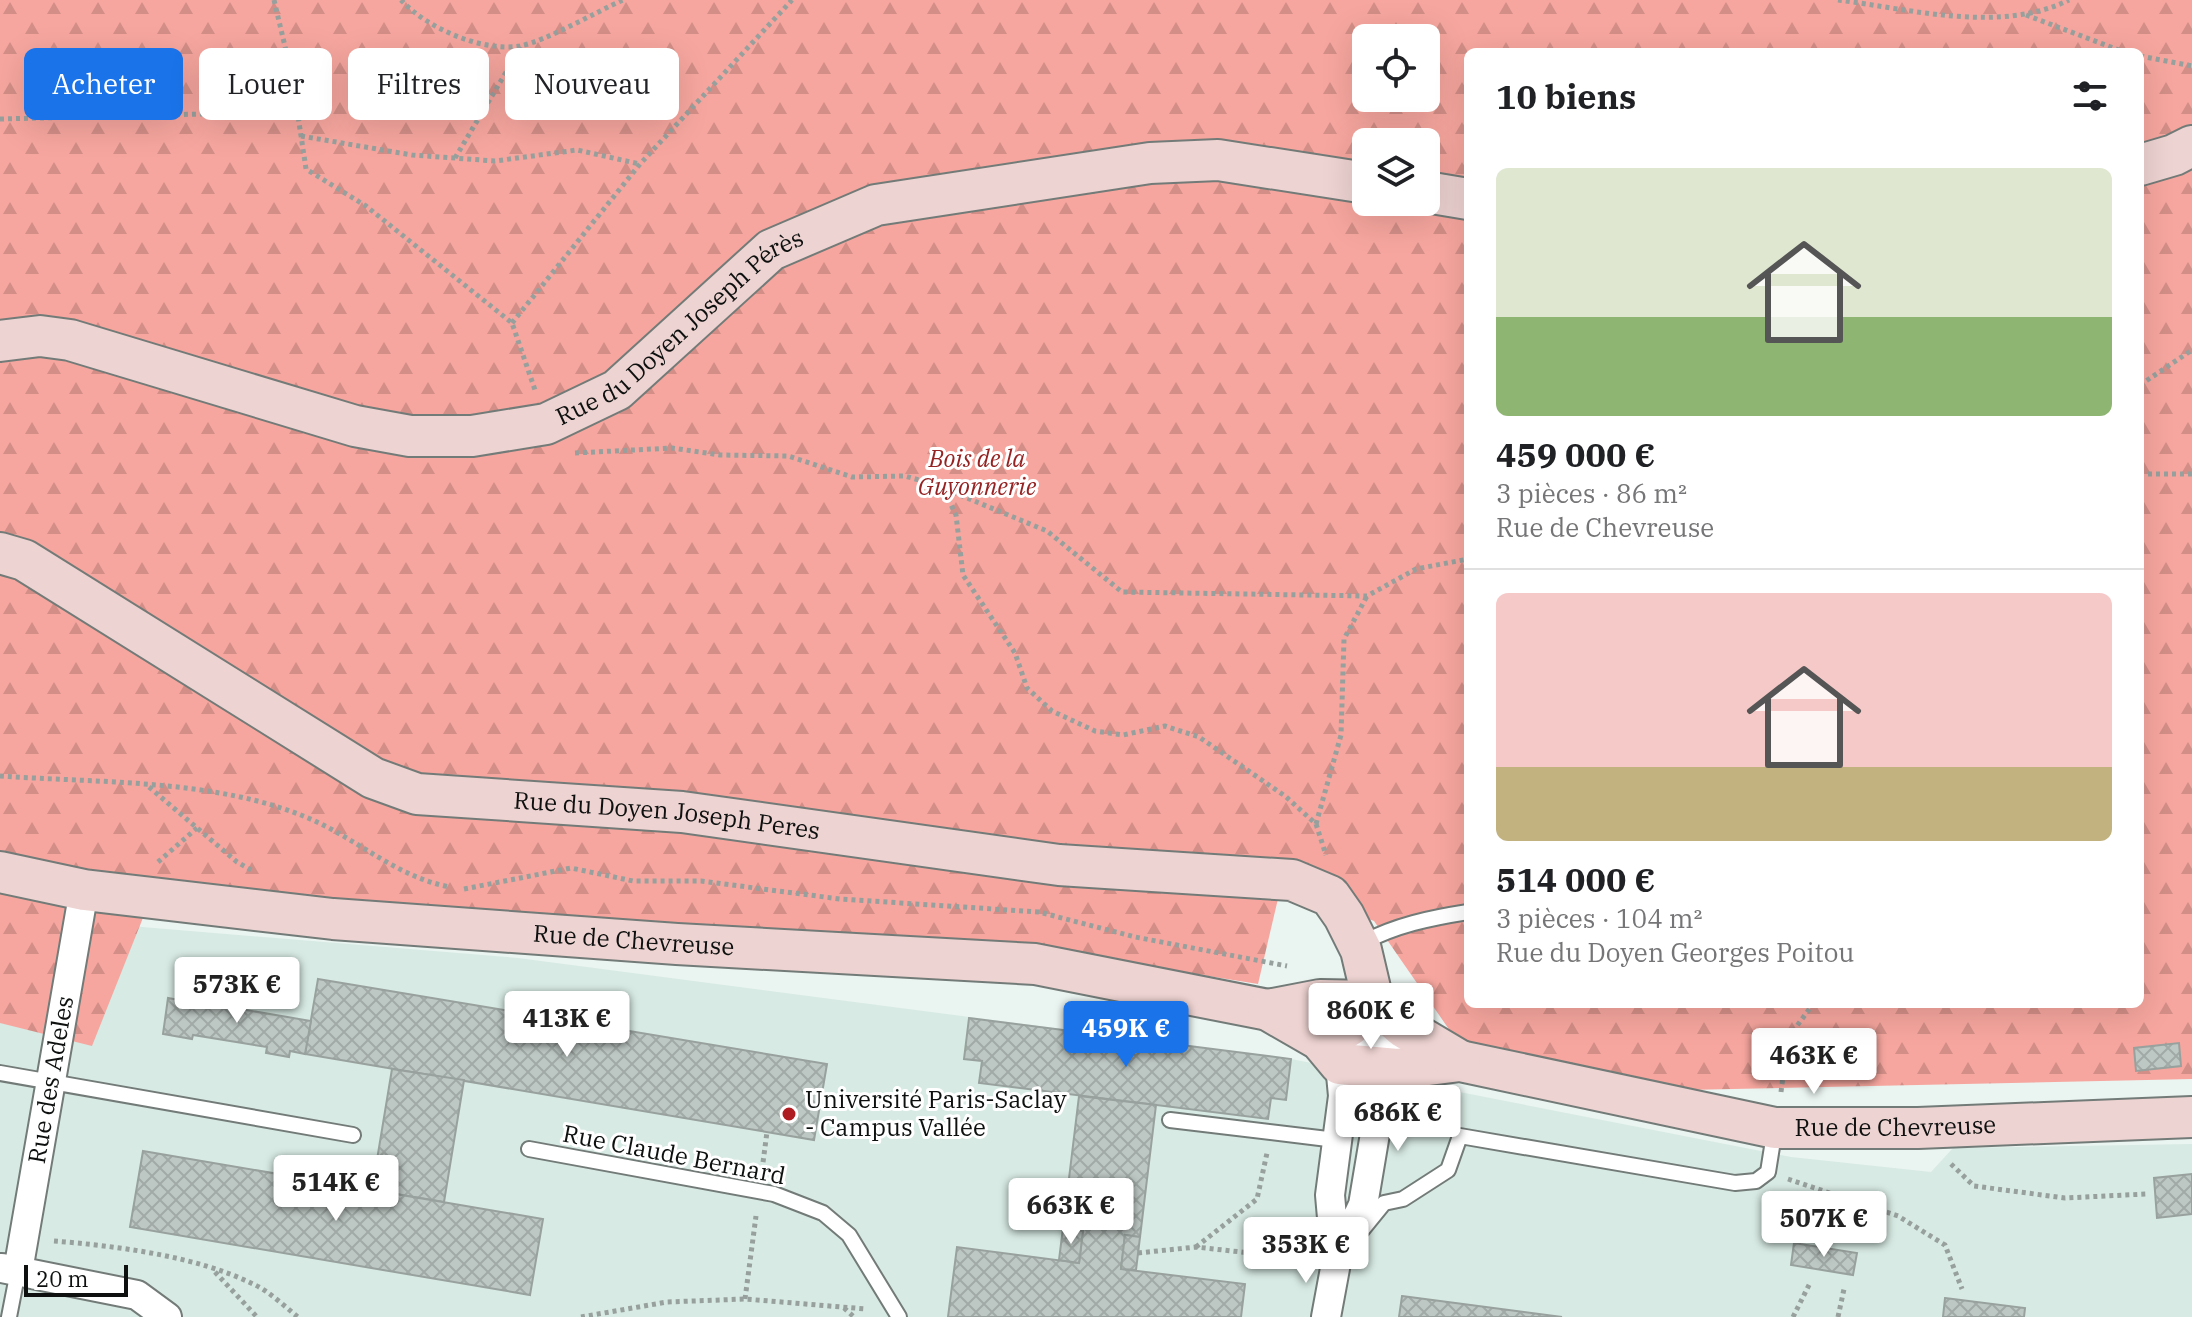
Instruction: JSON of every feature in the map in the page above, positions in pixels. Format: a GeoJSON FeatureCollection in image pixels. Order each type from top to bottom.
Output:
{"type":"FeatureCollection","features":[{"type":"Feature","properties":{"kind":"street"},"geometry":{"type":"LineString","coordinates":[[2144,164],[2192,146]]}},
{"type":"Feature","properties":{"kind":"street","name":"Rue du Doyen Joseph Pérès"},"geometry":{"type":"LineString","coordinates":[[0,341],[40,336],[70,340],[355,426],[410,436],[472,436],[546,424],[617,390],[771,250],[876,205],[1150,163],[1218,160],[1352,181]]}},
{"type":"Feature","properties":{"kind":"street"},"geometry":{"type":"LineString","coordinates":[[1440,194],[1464,198]]}},
{"type":"Feature","properties":{"kind":"street","name":"Rue du Doyen Joseph Peres"},"geometry":{"type":"LineString","coordinates":[[0,553],[24,560],[373,778],[417,794],[682,812],[1059,865],[1292,880],[1330,896],[1351,975]]}},
{"type":"Feature","properties":{"kind":"street","name":"Rue de Chevreuse"},"geometry":{"type":"LineString","coordinates":[[0,872],[84,890],[333,919],[677,944],[1035,964],[1268,1010]]}},
{"type":"Feature","properties":{"kind":"street","name":"Rue des Adeles"},"geometry":{"type":"LineString","coordinates":[[9,1270],[50,1082],[84,890]]}},
{"type":"Feature","properties":{"kind":"street"},"geometry":{"type":"LineString","coordinates":[[1268,1010],[1351,975]]}},
{"type":"Feature","properties":{"kind":"street"},"geometry":{"type":"LineString","coordinates":[[1351,975],[1403,1027],[1460,1061]]}},
{"type":"Feature","properties":{"kind":"street"},"geometry":{"type":"LineString","coordinates":[[1330,1052],[1346,1030],[1361,1018],[1351,975]]}},
{"type":"Feature","properties":{"kind":"street"},"geometry":{"type":"LineString","coordinates":[[1336,1263],[1330,1195],[1343,1096],[1330,1052],[1317,1024],[1351,975]]}},
{"type":"Feature","properties":{"kind":"street"},"geometry":{"type":"LineString","coordinates":[[1268,1010],[1330,1052],[1397,1069],[1460,1061]]}},
{"type":"Feature","properties":{"kind":"street"},"geometry":{"type":"LineString","coordinates":[[1330,1052],[1373,1040],[1403,1027]]}},
{"type":"Feature","properties":{"kind":"street"},"geometry":{"type":"LineString","coordinates":[[1326,1317],[1336,1263],[1363,1205],[1380,1104],[1397,1069],[1403,1027]]}},
{"type":"Feature","properties":{"kind":"street","name":"Rue de Chevreuse"},"geometry":{"type":"LineString","coordinates":[[1460,1061],[1775,1128],[1918,1128],[2192,1117]]}},
{"type":"Feature","properties":{"kind":"street"},"geometry":{"type":"LineString","coordinates":[[9,1270],[167,1317]]}},
{"type":"Feature","properties":{"kind":"lane"},"geometry":{"type":"LineString","coordinates":[[1351,975],[1398,927],[1464,913]]}},
{"type":"Feature","properties":{"kind":"lane"},"geometry":{"type":"LineString","coordinates":[[0,1073],[353,1135]]}},
{"type":"Feature","properties":{"kind":"lane"},"geometry":{"type":"LineString","coordinates":[[1170,1120],[1336,1140]]}},
{"type":"Feature","properties":{"kind":"lane"},"geometry":{"type":"LineString","coordinates":[[1336,1263],[1384,1203],[1403,1199],[1448,1170],[1460,1136],[1735,1183],[1756,1181],[1768,1172],[1775,1128]]}},
{"type":"Feature","properties":{"kind":"lane","name":"Rue Claude Bernard"},"geometry":{"type":"LineString","coordinates":[[529,1149],[774,1194],[823,1213],[849,1235],[898,1314]]}},
{"type":"Feature","properties":{"kind":"lane"},"geometry":{"type":"LineString","coordinates":[[9,1270],[9,1317]]}},
{"type":"Feature","properties":{"kind":"path"},"geometry":{"type":"LineString","coordinates":[[274,0],[285,48]]}},
{"type":"Feature","properties":{"kind":"path"},"geometry":{"type":"LineString","coordinates":[[401,0],[414,13],[455,34],[490,46],[521,46],[623,0]]}},
{"type":"Feature","properties":{"kind":"path"},"geometry":{"type":"LineString","coordinates":[[512,323],[640,164],[792,0]]}},
{"type":"Feature","properties":{"kind":"path"},"geometry":{"type":"LineString","coordinates":[[1838,0],[1988,17],[2025,15],[2069,0]]}},
{"type":"Feature","properties":{"kind":"path"},"geometry":{"type":"LineString","coordinates":[[2025,15],[2113,48]]}},
{"type":"Feature","properties":{"kind":"path"},"geometry":{"type":"LineString","coordinates":[[455,158],[521,46]]}},
{"type":"Feature","properties":{"kind":"path"},"geometry":{"type":"LineString","coordinates":[[2144,57],[2192,66]]}},
{"type":"Feature","properties":{"kind":"path"},"geometry":{"type":"LineString","coordinates":[[0,119],[199,114]]}},
{"type":"Feature","properties":{"kind":"path"},"geometry":{"type":"LineString","coordinates":[[299,120],[306,169],[366,206],[512,323],[536,393]]}},
{"type":"Feature","properties":{"kind":"path"},"geometry":{"type":"LineString","coordinates":[[301,136],[455,158],[495,161],[577,150],[640,164]]}},
{"type":"Feature","properties":{"kind":"path"},"geometry":{"type":"LineString","coordinates":[[2144,382],[2192,350]]}},
{"type":"Feature","properties":{"kind":"path"},"geometry":{"type":"LineString","coordinates":[[564,451],[584,455],[621,448],[672,448],[720,455],[788,456],[852,477],[905,476],[933,484],[1047,531],[1122,592],[1367,596],[1416,569],[1464,560]]}},
{"type":"Feature","properties":{"kind":"path"},"geometry":{"type":"LineString","coordinates":[[2144,474],[2192,474]]}},
{"type":"Feature","properties":{"kind":"path"},"geometry":{"type":"LineString","coordinates":[[933,484],[947,497],[956,515],[963,575],[1015,653],[1027,688],[1052,711],[1095,731],[1123,735],[1165,726],[1199,737],[1285,796],[1316,824],[1329,865]]}},
{"type":"Feature","properties":{"kind":"path"},"geometry":{"type":"LineString","coordinates":[[1316,824],[1341,735],[1344,639],[1367,596]]}},
{"type":"Feature","properties":{"kind":"path"},"geometry":{"type":"LineString","coordinates":[[0,776],[242,796],[309,818],[423,882],[461,890],[571,868],[633,881],[701,881],[840,899],[1039,912],[1135,937],[1351,975]]}},
{"type":"Feature","properties":{"kind":"path"},"geometry":{"type":"LineString","coordinates":[[149,787],[237,862],[264,877]]}},
{"type":"Feature","properties":{"kind":"path"},"geometry":{"type":"LineString","coordinates":[[1775,1128],[1788,1038],[1810,1008]]}},
{"type":"Feature","properties":{"kind":"path"},"geometry":{"type":"LineString","coordinates":[[1918,1128],[1974,1186],[2065,1198],[2146,1194]]}},
{"type":"Feature","properties":{"kind":"path"},"geometry":{"type":"LineString","coordinates":[[1196,1247],[1257,1199],[1272,1133]]}},
{"type":"Feature","properties":{"kind":"path"},"geometry":{"type":"LineString","coordinates":[[1768,1172],[1898,1216],[1945,1245],[1962,1289]]}},
{"type":"Feature","properties":{"kind":"path"},"geometry":{"type":"LineString","coordinates":[[745,1299],[755,1223]]}},
{"type":"Feature","properties":{"kind":"path"},"geometry":{"type":"LineString","coordinates":[[49,1241],[113,1246],[215,1271],[255,1284],[298,1317]]}},
{"type":"Feature","properties":{"kind":"path"},"geometry":{"type":"LineString","coordinates":[[1138,1253],[1196,1247],[1336,1263]]}},
{"type":"Feature","properties":{"kind":"path"},"geometry":{"type":"LineString","coordinates":[[215,1271],[257,1317]]}},
{"type":"Feature","properties":{"kind":"path"},"geometry":{"type":"LineString","coordinates":[[1793,1317],[1810,1283]]}},
{"type":"Feature","properties":{"kind":"path"},"geometry":{"type":"LineString","coordinates":[[1838,1317],[1844,1289]]}},
{"type":"Feature","properties":{"kind":"path"},"geometry":{"type":"LineString","coordinates":[[581,1317],[667,1302],[745,1299],[898,1314]]}},
{"type":"Feature","properties":{"kind":"path"},"geometry":{"type":"LineString","coordinates":[[843,1307],[854,1317]]}},
{"type":"Feature","properties":{"kind":"shaded area","name":"Université Paris-Saclay - Campus Vallée"},"geometry":{"type":"Polygon","coordinates":[[[0,903],[142,927],[518,958],[1291,1059],[1791,1157],[1931,1172],[1953,1148],[2192,1144],[2192,1317],[0,1317],[0,903]]]}},
{"type":"Feature","properties":{"kind":"green space","name":"Bois de la Guyonnerie"},"geometry":{"type":"Polygon","coordinates":[[[0,0],[2192,0],[2192,1079],[1685,1090],[1455,1038],[1374,921],[1281,886],[1258,984],[1053,951],[500,923],[158,880],[92,1046],[0,1023],[0,0]]]}},
{"type":"Feature","properties":{"kind":"building"},"geometry":{"type":"Polygon","coordinates":[[[318,979],[827,1064],[814,1140],[305,1054],[318,979]]]}},
{"type":"Feature","properties":{"kind":"building"},"geometry":{"type":"Polygon","coordinates":[[[214,993],[241,998],[240,1009],[311,1021],[305,1054],[290,1051],[289,1057],[266,1053],[267,1047],[193,1035],[192,1039],[163,1034],[168,998],[212,1006],[214,993]]]}},
{"type":"Feature","properties":{"kind":"building"},"geometry":{"type":"Polygon","coordinates":[[[969,1018],[1291,1059],[1286,1100],[1271,1098],[1268,1119],[979,1083],[982,1061],[964,1059],[969,1018]]]}},
{"type":"Feature","properties":{"kind":"building"},"geometry":{"type":"Polygon","coordinates":[[[2179,1043],[2181,1066],[2136,1071],[2134,1048],[2179,1043]]]}},
{"type":"Feature","properties":{"kind":"building"},"geometry":{"type":"Polygon","coordinates":[[[392,1069],[464,1080],[444,1202],[372,1190],[392,1069]]]}},
{"type":"Feature","properties":{"kind":"building"},"geometry":{"type":"Polygon","coordinates":[[[1079,1096],[1156,1105],[1140,1237],[1125,1235],[1121,1269],[1245,1284],[1241,1317],[948,1317],[957,1247],[1079,1263],[1083,1231],[1063,1228],[1079,1096]]]}},
{"type":"Feature","properties":{"kind":"building"},"geometry":{"type":"Polygon","coordinates":[[[143,1151],[543,1219],[530,1295],[130,1227],[143,1151]]]}},
{"type":"Feature","properties":{"kind":"building"},"geometry":{"type":"Polygon","coordinates":[[[2192,1174],[2192,1214],[2157,1218],[2154,1178],[2192,1174]]]}},
{"type":"Feature","properties":{"kind":"building"},"geometry":{"type":"Polygon","coordinates":[[[1063,1228],[1083,1231],[1079,1263],[1059,1260],[1063,1228]]]}},
{"type":"Feature","properties":{"kind":"building"},"geometry":{"type":"Polygon","coordinates":[[[1125,1235],[1140,1237],[1136,1270],[1121,1269],[1125,1235]]]}},
{"type":"Feature","properties":{"kind":"building"},"geometry":{"type":"Polygon","coordinates":[[[1794,1243],[1857,1253],[1853,1275],[1791,1265],[1794,1243]]]}},
{"type":"Feature","properties":{"kind":"building"},"geometry":{"type":"Polygon","coordinates":[[[1402,1296],[1562,1317],[1399,1317],[1402,1296]]]}},
{"type":"Feature","properties":{"kind":"building"},"geometry":{"type":"Polygon","coordinates":[[[1945,1298],[2025,1308],[2024,1317],[1943,1317],[1945,1298]]]}},
{"type":"Feature","properties":{"kind":"place","name":"Université Paris-Saclay - Campus Vallée"},"geometry":{"type":"Point","coordinates":[789,1114]}}]}
